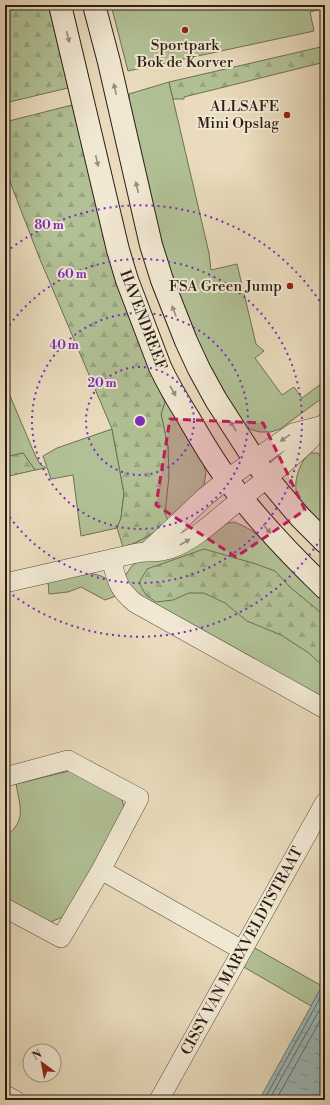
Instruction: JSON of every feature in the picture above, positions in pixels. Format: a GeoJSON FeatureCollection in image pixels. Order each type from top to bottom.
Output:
{"type":"FeatureCollection","features":[{"type":"Feature","properties":{"kind":"main road","name":"HAVENDREEF"},"geometry":{"type":"LineString","coordinates":[[60,5],[118,250],[147,335],[166,379],[200,438],[227,479],[281,544],[325,588]]}},
{"type":"Feature","properties":{"kind":"main road"},"geometry":{"type":"LineString","coordinates":[[94,5],[109,62],[151,245],[162,280],[186,341],[216,400],[267,478],[300,517],[325,542]]}},
{"type":"Feature","properties":{"kind":"street"},"geometry":{"type":"LineString","coordinates":[[148,551],[205,496],[254,459],[293,433],[322,424]]}},
{"type":"Feature","properties":{"kind":"street"},"geometry":{"type":"LineString","coordinates":[[5,583],[148,551],[162,551],[176,547],[192,538],[267,478],[308,442],[322,424]]}},
{"type":"Feature","properties":{"kind":"street"},"geometry":{"type":"LineString","coordinates":[[111,559],[118,585],[124,594],[135,603],[325,709]]}},
{"type":"Feature","properties":{"kind":"street"},"geometry":{"type":"LineString","coordinates":[[5,777],[68,760],[139,798],[101,870],[61,938],[5,908]]}},
{"type":"Feature","properties":{"kind":"street","name":"CISSY VAN MARXVELDTSTRAAT"},"geometry":{"type":"LineString","coordinates":[[159,1100],[325,802]]}},
{"type":"Feature","properties":{"kind":"street"},"geometry":{"type":"LineString","coordinates":[[101,870],[242,950]]}},
{"type":"Feature","properties":{"kind":"street"},"geometry":{"type":"LineString","coordinates":[[5,1095],[15,1100]]}},
{"type":"Feature","properties":{"kind":"highlighted area"},"geometry":{"type":"Polygon","coordinates":[[[170,419],[263,423],[305,510],[236,557],[156,505],[170,419]]]}},
{"type":"Feature","properties":{"kind":"green space"},"geometry":{"type":"Polygon","coordinates":[[[5,5],[51,5],[72,87],[5,103],[5,5]]]}},
{"type":"Feature","properties":{"kind":"green space"},"geometry":{"type":"Polygon","coordinates":[[[111,5],[325,5],[325,8],[310,12],[314,31],[128,71],[111,5]]]}},
{"type":"Feature","properties":{"kind":"green space"},"geometry":{"type":"Polygon","coordinates":[[[325,46],[325,62],[184,97],[184,99],[173,99],[169,82],[325,46]]]}},
{"type":"Feature","properties":{"kind":"green space"},"geometry":{"type":"Polygon","coordinates":[[[169,82],[209,253],[211,270],[237,264],[256,344],[264,351],[255,358],[282,395],[294,387],[302,398],[325,381],[325,396],[280,429],[271,432],[252,430],[243,425],[216,381],[196,341],[161,242],[131,118],[129,94],[169,82]]]}},
{"type":"Feature","properties":{"kind":"green space"},"geometry":{"type":"Polygon","coordinates":[[[76,104],[149,367],[165,402],[161,414],[168,447],[169,476],[165,514],[168,520],[147,536],[123,547],[117,528],[121,518],[124,493],[112,429],[39,257],[7,174],[5,174],[5,122],[76,104]]]}},
{"type":"Feature","properties":{"kind":"green space"},"geometry":{"type":"Polygon","coordinates":[[[149,367],[203,462],[206,473],[204,485],[199,498],[152,538],[138,546],[123,547],[147,536],[168,520],[165,514],[168,447],[161,414],[165,402],[149,367]]]}},
{"type":"Feature","properties":{"kind":"green space"},"geometry":{"type":"Polygon","coordinates":[[[5,384],[35,455],[40,464],[46,468],[35,470],[23,453],[5,457],[5,384]]]}},
{"type":"Feature","properties":{"kind":"green space"},"geometry":{"type":"Polygon","coordinates":[[[112,429],[124,493],[121,518],[117,528],[81,536],[73,475],[51,479],[43,456],[57,448],[112,429]]]}},
{"type":"Feature","properties":{"kind":"green space"},"geometry":{"type":"Polygon","coordinates":[[[23,453],[35,470],[5,477],[5,457],[23,453]]]}},
{"type":"Feature","properties":{"kind":"green space"},"geometry":{"type":"Polygon","coordinates":[[[309,453],[318,453],[325,464],[325,528],[302,506],[296,493],[296,478],[298,471],[309,453]]]}},
{"type":"Feature","properties":{"kind":"green space"},"geometry":{"type":"Polygon","coordinates":[[[234,522],[256,534],[284,563],[325,601],[325,702],[132,595],[125,576],[131,567],[138,561],[224,524],[234,522]]]}},
{"type":"Feature","properties":{"kind":"green space"},"geometry":{"type":"Polygon","coordinates":[[[204,549],[275,571],[290,587],[325,616],[325,668],[309,653],[281,635],[247,621],[225,603],[204,593],[189,593],[173,600],[156,602],[146,595],[139,583],[147,569],[204,549]]]}},
{"type":"Feature","properties":{"kind":"green space"},"geometry":{"type":"Polygon","coordinates":[[[83,573],[95,574],[105,578],[112,585],[116,596],[105,600],[81,587],[68,592],[49,594],[48,581],[83,573]]]}},
{"type":"Feature","properties":{"kind":"green space"},"geometry":{"type":"Polygon","coordinates":[[[69,771],[121,797],[125,810],[65,916],[48,923],[5,901],[5,836],[17,825],[19,819],[20,807],[16,784],[69,771]]]}},
{"type":"Feature","properties":{"kind":"green space"},"geometry":{"type":"Polygon","coordinates":[[[253,947],[322,986],[311,1006],[242,966],[253,947]]]}},
{"type":"Feature","properties":{"kind":"water"},"geometry":{"type":"Polygon","coordinates":[[[325,981],[325,1093],[321,1100],[259,1100],[325,981]]]}},
{"type":"Feature","properties":{"kind":"place","name":"Sportpark Bok de Korver"},"geometry":{"type":"Point","coordinates":[185,30]}},
{"type":"Feature","properties":{"kind":"place","name":"ALLSAFE Mini Opslag"},"geometry":{"type":"Point","coordinates":[287,115]}},
{"type":"Feature","properties":{"kind":"place","name":"FSA Green Jump"},"geometry":{"type":"Point","coordinates":[290,286]}}]}
